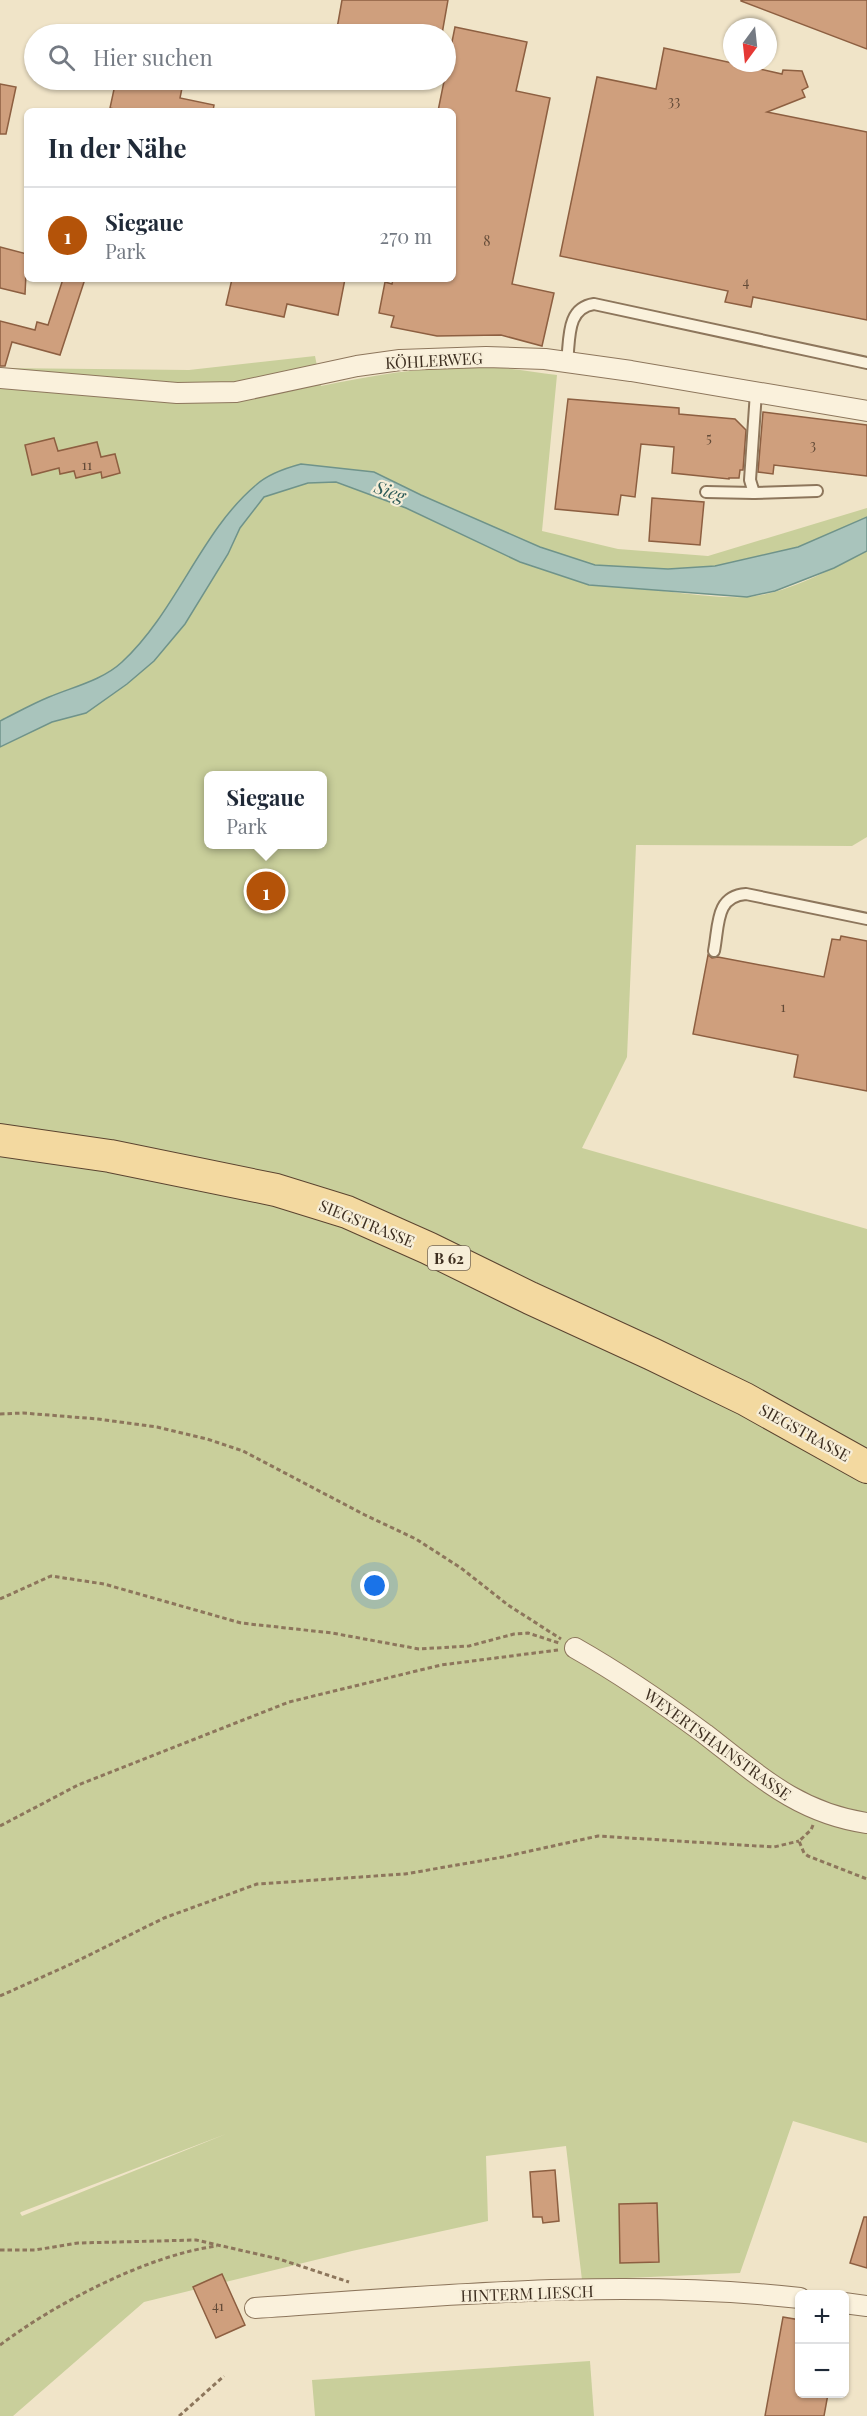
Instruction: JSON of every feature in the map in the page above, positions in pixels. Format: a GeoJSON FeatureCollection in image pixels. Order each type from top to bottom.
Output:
{"type":"FeatureCollection","features":[{"type":"Feature","properties":{"kind":"main road","name":"SIEGSTRASSE"},"geometry":{"type":"LineString","coordinates":[[0,1140],[110,1156],[265,1188],[347,1212],[745,1399],[867,1467]]}},
{"type":"Feature","properties":{"kind":"street","name":"KÖHLERWEG"},"geometry":{"type":"LineString","coordinates":[[0,378],[209,394],[267,387],[357,366],[400,360],[486,357],[567,362],[867,411]]}},
{"type":"Feature","properties":{"kind":"street","name":"WEYERTSHAINSTRASSE"},"geometry":{"type":"LineString","coordinates":[[575,1648],[627,1678],[762,1780],[799,1803],[819,1812],[867,1823]]}},
{"type":"Feature","properties":{"kind":"street","name":"HINTERM LIESCH"},"geometry":{"type":"LineString","coordinates":[[255,2308],[559,2290],[735,2291],[795,2297]]}},
{"type":"Feature","properties":{"kind":"street"},"geometry":{"type":"LineString","coordinates":[[849,2304],[867,2306]]}},
{"type":"Feature","properties":{"kind":"lane"},"geometry":{"type":"LineString","coordinates":[[567,362],[573,318],[577,310],[594,304],[867,363]]}},
{"type":"Feature","properties":{"kind":"lane"},"geometry":{"type":"LineString","coordinates":[[754,493],[750,480],[756,392]]}},
{"type":"Feature","properties":{"kind":"lane"},"geometry":{"type":"LineString","coordinates":[[706,492],[817,491]]}},
{"type":"Feature","properties":{"kind":"lane"},"geometry":{"type":"LineString","coordinates":[[714,951],[720,913],[724,903],[734,895],[746,894],[867,919]]}},
{"type":"Feature","properties":{"kind":"path"},"geometry":{"type":"LineString","coordinates":[[0,1414],[23,1413],[99,1419],[158,1427],[243,1450],[365,1515],[416,1539],[460,1568],[508,1605],[575,1648]]}},
{"type":"Feature","properties":{"kind":"path"},"geometry":{"type":"LineString","coordinates":[[0,1599],[51,1576],[104,1584],[241,1623],[332,1633],[419,1649],[469,1646],[514,1634],[528,1634],[575,1648]]}},
{"type":"Feature","properties":{"kind":"path"},"geometry":{"type":"LineString","coordinates":[[0,1826],[78,1785],[289,1702],[441,1665],[575,1648]]}},
{"type":"Feature","properties":{"kind":"path"},"geometry":{"type":"LineString","coordinates":[[0,1996],[164,1918],[257,1884],[405,1874],[503,1857],[598,1836],[774,1846],[799,1841],[811,1830],[819,1812]]}},
{"type":"Feature","properties":{"kind":"path"},"geometry":{"type":"LineString","coordinates":[[799,1841],[804,1853],[808,1856],[867,1879]]}},
{"type":"Feature","properties":{"kind":"path"},"geometry":{"type":"LineString","coordinates":[[0,2250],[35,2250],[78,2243],[196,2240],[279,2259],[351,2283]]}},
{"type":"Feature","properties":{"kind":"path"},"geometry":{"type":"LineString","coordinates":[[0,2345],[44,2314],[125,2274],[198,2248],[220,2245]]}},
{"type":"Feature","properties":{"kind":"path"},"geometry":{"type":"LineString","coordinates":[[179,2416],[224,2376]]}},
{"type":"Feature","properties":{"kind":"green space"},"geometry":{"type":"Polygon","coordinates":[[[315,356],[321,386],[381,375],[462,367],[491,367],[557,375],[542,531],[618,549],[708,556],[867,508],[867,517],[798,547],[715,566],[668,569],[591,585],[709,596],[747,597],[793,586],[867,551],[867,837],[852,846],[636,845],[627,1057],[582,1148],[867,1229],[867,2143],[793,2121],[740,2273],[582,2280],[566,2146],[486,2156],[488,2221],[352,2251],[144,2302],[13,2416],[0,2416],[0,368],[189,370],[315,356]],[[226,2134],[21,2212],[22,2216],[226,2134]]]}},
{"type":"Feature","properties":{"kind":"green space"},"geometry":{"type":"Polygon","coordinates":[[[590,2361],[594,2416],[315,2416],[312,2380],[590,2361]]]}},
{"type":"Feature","properties":{"kind":"water","name":"Sieg"},"geometry":{"type":"Polygon","coordinates":[[[301,464],[374,472],[540,547],[595,565],[668,569],[715,566],[798,547],[867,517],[867,551],[834,568],[775,591],[747,597],[589,585],[520,562],[406,508],[336,482],[308,483],[264,497],[240,528],[228,554],[185,624],[154,661],[127,684],[86,713],[52,722],[0,747],[0,721],[106,674],[122,662],[158,619],[204,548],[237,504],[266,478],[301,464]]]}},
{"type":"Feature","properties":{"kind":"building"},"geometry":{"type":"Polygon","coordinates":[[[342,0],[448,0],[444,24],[338,24],[342,0]]]}},
{"type":"Feature","properties":{"kind":"building"},"geometry":{"type":"Polygon","coordinates":[[[867,0],[867,49],[741,1],[867,0]]]}},
{"type":"Feature","properties":{"kind":"building"},"geometry":{"type":"Polygon","coordinates":[[[456,27],[527,42],[516,91],[550,98],[512,284],[554,293],[542,346],[501,335],[437,336],[391,327],[394,316],[379,313],[385,282],[392,284],[392,282],[456,282],[456,108],[439,108],[442,90],[456,90],[456,27]]]}},
{"type":"Feature","properties":{"kind":"building"},"geometry":{"type":"Polygon","coordinates":[[[664,48],[723,61],[723,72],[782,74],[783,70],[802,71],[808,87],[802,90],[805,97],[767,112],[867,132],[867,320],[753,297],[751,307],[725,302],[728,291],[560,256],[597,77],[656,89],[664,48]]]}},
{"type":"Feature","properties":{"kind":"building"},"geometry":{"type":"Polygon","coordinates":[[[0,84],[16,87],[6,134],[0,134],[0,84]]]}},
{"type":"Feature","properties":{"kind":"building"},"geometry":{"type":"Polygon","coordinates":[[[114,90],[182,90],[180,98],[214,105],[214,108],[110,108],[114,90]]]}},
{"type":"Feature","properties":{"kind":"building"},"geometry":{"type":"Polygon","coordinates":[[[0,247],[24,253],[25,294],[0,288],[0,247]]]}},
{"type":"Feature","properties":{"kind":"building"},"geometry":{"type":"Polygon","coordinates":[[[62,282],[84,282],[60,355],[12,342],[5,366],[0,366],[0,321],[35,330],[37,322],[48,325],[62,282]]]}},
{"type":"Feature","properties":{"kind":"building"},"geometry":{"type":"Polygon","coordinates":[[[231,282],[344,282],[338,315],[287,304],[284,317],[226,305],[231,282]]]}},
{"type":"Feature","properties":{"kind":"building"},"geometry":{"type":"Polygon","coordinates":[[[568,399],[679,408],[679,414],[735,419],[746,430],[743,470],[740,470],[739,478],[729,479],[672,473],[674,447],[641,444],[635,497],[621,495],[618,515],[555,509],[568,399]]]}},
{"type":"Feature","properties":{"kind":"building"},"geometry":{"type":"Polygon","coordinates":[[[763,412],[867,425],[867,476],[774,465],[773,474],[758,472],[763,412]]]}},
{"type":"Feature","properties":{"kind":"building"},"geometry":{"type":"Polygon","coordinates":[[[54,438],[58,451],[97,442],[101,457],[115,454],[120,473],[102,478],[101,472],[76,478],[74,471],[60,474],[59,468],[32,475],[25,445],[54,438]]]}},
{"type":"Feature","properties":{"kind":"building"},"geometry":{"type":"Polygon","coordinates":[[[652,498],[704,502],[700,545],[649,541],[652,498]]]}},
{"type":"Feature","properties":{"kind":"building"},"geometry":{"type":"Polygon","coordinates":[[[841,936],[867,941],[867,1091],[794,1077],[798,1055],[693,1034],[708,955],[712,958],[718,957],[824,977],[832,939],[840,940],[841,936]]]}},
{"type":"Feature","properties":{"kind":"building"},"geometry":{"type":"Polygon","coordinates":[[[555,2170],[559,2221],[543,2223],[542,2217],[533,2217],[530,2172],[555,2170]]]}},
{"type":"Feature","properties":{"kind":"building"},"geometry":{"type":"Polygon","coordinates":[[[657,2203],[659,2262],[620,2263],[619,2204],[657,2203]]]}},
{"type":"Feature","properties":{"kind":"building"},"geometry":{"type":"Polygon","coordinates":[[[864,2217],[867,2217],[867,2268],[850,2263],[864,2217]]]}},
{"type":"Feature","properties":{"kind":"building"},"geometry":{"type":"Polygon","coordinates":[[[222,2274],[245,2325],[216,2338],[193,2287],[222,2274]]]}},
{"type":"Feature","properties":{"kind":"building"},"geometry":{"type":"Polygon","coordinates":[[[783,2317],[795,2319],[795,2398],[827,2398],[824,2416],[765,2416],[783,2317]]]}},
{"type":"Feature","properties":{"kind":"place","name":"Siegaue"},"geometry":{"type":"Point","coordinates":[266,891]}}]}
